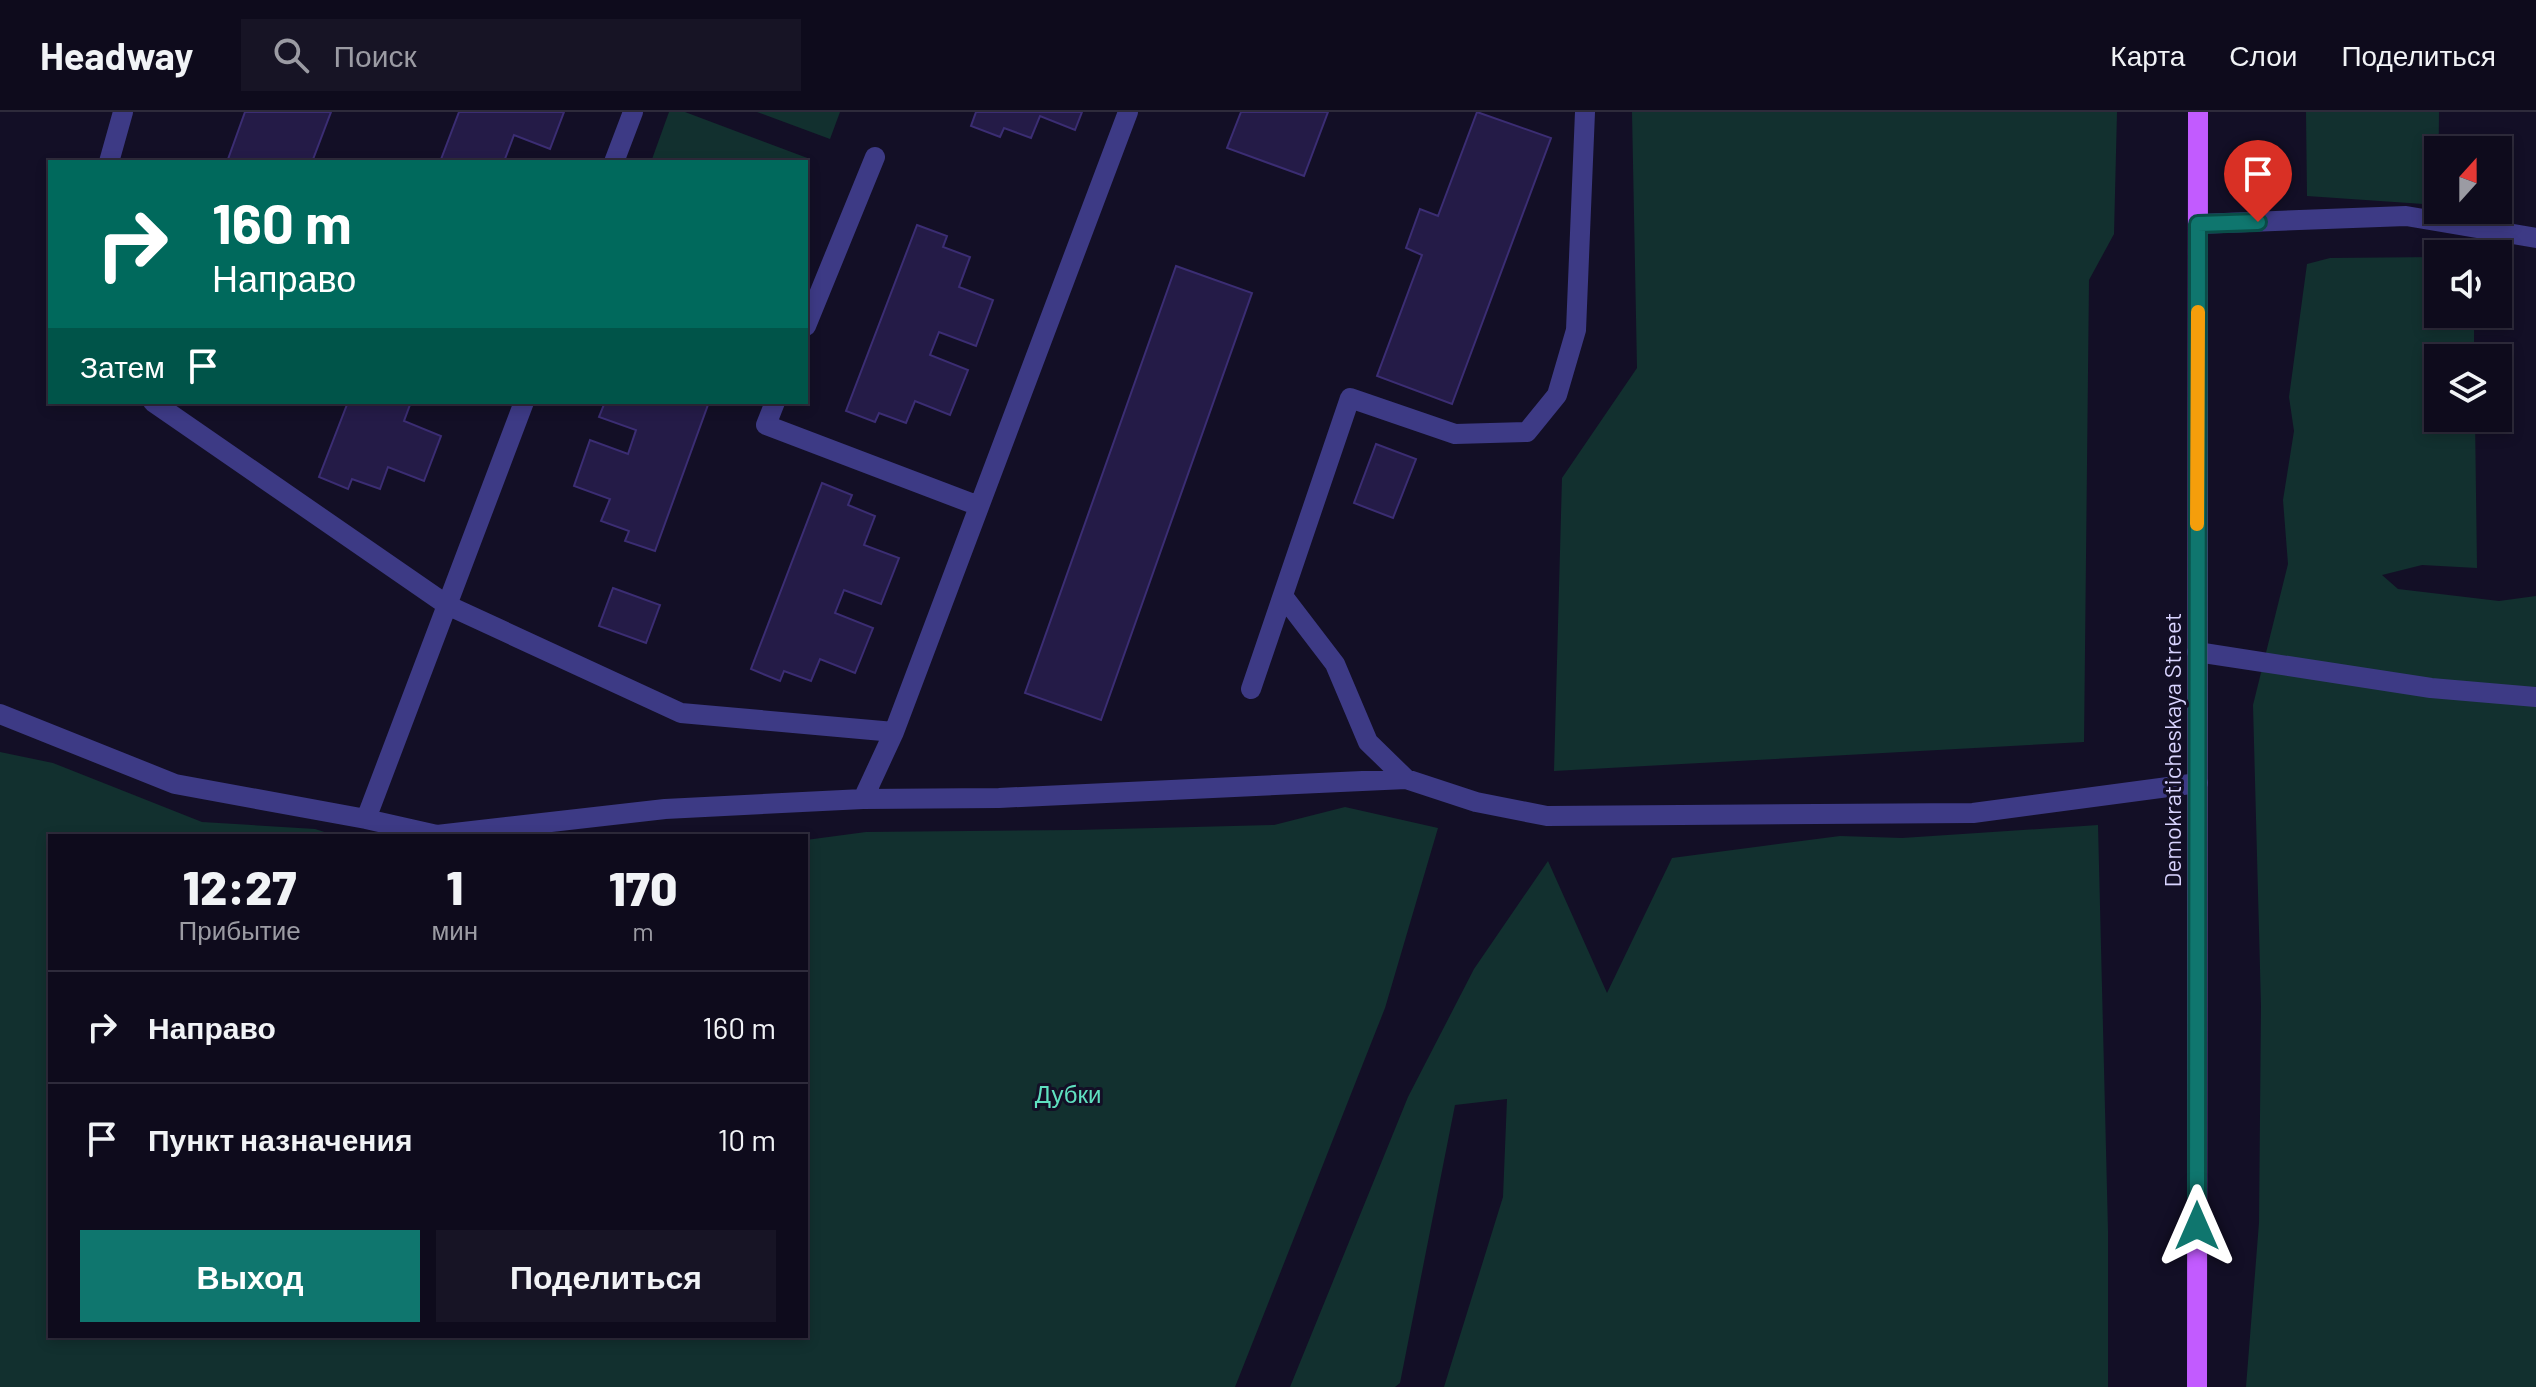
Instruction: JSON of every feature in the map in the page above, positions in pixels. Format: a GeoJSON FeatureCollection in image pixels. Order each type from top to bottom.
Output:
{"type":"FeatureCollection","features":[{"type":"Feature","properties":{"kind":"main road","name":"Demokraticheskaya Street"},"geometry":{"type":"LineString","coordinates":[[2197,1387],[2198,112]]}},
{"type":"Feature","properties":{"kind":"lane"},"geometry":{"type":"LineString","coordinates":[[110,160],[123,112]]}},
{"type":"Feature","properties":{"kind":"lane"},"geometry":{"type":"LineString","coordinates":[[615,160],[633,112]]}},
{"type":"Feature","properties":{"kind":"lane"},"geometry":{"type":"LineString","coordinates":[[863,799],[894,732],[1128,112]]}},
{"type":"Feature","properties":{"kind":"lane"},"geometry":{"type":"LineString","coordinates":[[1251,689],[1350,398],[1455,434],[1527,432],[1557,395],[1576,330],[1585,112]]}},
{"type":"Feature","properties":{"kind":"lane"},"geometry":{"type":"LineString","coordinates":[[808,321],[875,157]]}},
{"type":"Feature","properties":{"kind":"lane"},"geometry":{"type":"LineString","coordinates":[[2198,224],[2406,216],[2536,238]]}},
{"type":"Feature","properties":{"kind":"lane"},"geometry":{"type":"LineString","coordinates":[[156,404],[447,605],[681,713],[894,732]]}},
{"type":"Feature","properties":{"kind":"lane"},"geometry":{"type":"LineString","coordinates":[[366,819],[523,404]]}},
{"type":"Feature","properties":{"kind":"lane"},"geometry":{"type":"LineString","coordinates":[[774,404],[766,425],[979,506]]}},
{"type":"Feature","properties":{"kind":"lane"},"geometry":{"type":"LineString","coordinates":[[1283,596],[1335,664],[1368,742],[1406,779]]}},
{"type":"Feature","properties":{"kind":"lane"},"geometry":{"type":"LineString","coordinates":[[2197,652],[2431,688],[2536,697]]}},
{"type":"Feature","properties":{"kind":"lane"},"geometry":{"type":"LineString","coordinates":[[0,714],[175,784],[433,834]]}},
{"type":"Feature","properties":{"kind":"lane"},"geometry":{"type":"LineString","coordinates":[[446,834],[665,809],[863,799],[999,798],[1406,779],[1476,802],[1547,816],[1973,813],[2198,783]]}},
{"type":"Feature","properties":{"kind":"green space"},"geometry":{"type":"Polygon","coordinates":[[[669,112],[685,112],[810,159],[808,164],[808,160],[652,160],[669,112]]]}},
{"type":"Feature","properties":{"kind":"green space"},"geometry":{"type":"Polygon","coordinates":[[[757,112],[840,112],[830,139],[757,112]]]}},
{"type":"Feature","properties":{"kind":"green space"},"geometry":{"type":"Polygon","coordinates":[[[1632,112],[2117,112],[2114,234],[2089,280],[2084,742],[1554,771],[1562,478],[1637,368],[1632,112]]]}},
{"type":"Feature","properties":{"kind":"green space"},"geometry":{"type":"Polygon","coordinates":[[[2306,112],[2439,112],[2439,136],[2424,136],[2424,204],[2307,196],[2306,112]]]}},
{"type":"Feature","properties":{"kind":"green space"},"geometry":{"type":"Polygon","coordinates":[[[2424,257],[2424,328],[2474,328],[2474,344],[2424,344],[2424,432],[2475,432],[2477,568],[2422,565],[2382,575],[2398,589],[2499,601],[2536,596],[2536,1387],[2246,1387],[2259,1223],[2261,1006],[2253,705],[2288,564],[2283,500],[2294,431],[2289,397],[2307,264],[2330,258],[2424,257]]]}},
{"type":"Feature","properties":{"kind":"green space","name":"Дубки"},"geometry":{"type":"Polygon","coordinates":[[[0,752],[53,763],[202,822],[315,829],[331,834],[48,834],[48,1338],[808,1338],[808,840],[866,832],[1274,825],[1345,807],[1438,828],[1385,1008],[1235,1387],[0,1387],[0,752]]]}},
{"type":"Feature","properties":{"kind":"green space"},"geometry":{"type":"Polygon","coordinates":[[[2098,825],[2108,1231],[2108,1387],[1444,1387],[1503,1197],[1507,1099],[1455,1105],[1400,1383],[1395,1387],[1290,1387],[1408,1097],[1474,969],[1548,861],[1607,993],[1672,858],[1840,836],[1902,838],[2098,825]]]}},
{"type":"Feature","properties":{"kind":"building"},"geometry":{"type":"Polygon","coordinates":[[[245,112],[331,112],[313,160],[228,160],[245,112]]]}},
{"type":"Feature","properties":{"kind":"building"},"geometry":{"type":"Polygon","coordinates":[[[459,112],[564,112],[550,149],[514,135],[505,159],[508,160],[441,160],[459,112]]]}},
{"type":"Feature","properties":{"kind":"building"},"geometry":{"type":"Polygon","coordinates":[[[976,112],[1082,112],[1075,130],[1040,116],[1031,138],[1004,128],[1000,137],[971,126],[976,112]]]}},
{"type":"Feature","properties":{"kind":"building"},"geometry":{"type":"Polygon","coordinates":[[[1241,112],[1328,112],[1304,176],[1227,148],[1241,112]]]}},
{"type":"Feature","properties":{"kind":"building"},"geometry":{"type":"Polygon","coordinates":[[[1477,112],[1551,138],[1452,404],[1377,376],[1422,255],[1406,248],[1420,209],[1438,216],[1477,112]]]}},
{"type":"Feature","properties":{"kind":"building"},"geometry":{"type":"Polygon","coordinates":[[[917,225],[947,236],[943,247],[970,257],[959,287],[993,300],[976,346],[939,332],[930,355],[968,370],[950,415],[915,401],[906,423],[879,413],[875,422],[846,411],[917,225]]]}},
{"type":"Feature","properties":{"kind":"building"},"geometry":{"type":"Polygon","coordinates":[[[1176,266],[1252,293],[1101,720],[1025,693],[1176,266]]]}},
{"type":"Feature","properties":{"kind":"building"},"geometry":{"type":"Polygon","coordinates":[[[347,404],[410,404],[404,421],[441,436],[424,481],[388,467],[380,489],[352,479],[348,489],[319,477],[347,404]]]}},
{"type":"Feature","properties":{"kind":"building"},"geometry":{"type":"Polygon","coordinates":[[[604,404],[708,404],[655,551],[625,541],[629,531],[601,521],[610,499],[574,486],[590,440],[628,454],[636,430],[599,417],[604,404]]]}},
{"type":"Feature","properties":{"kind":"building"},"geometry":{"type":"Polygon","coordinates":[[[1376,444],[1416,459],[1393,518],[1354,503],[1376,444]]]}},
{"type":"Feature","properties":{"kind":"building"},"geometry":{"type":"Polygon","coordinates":[[[822,483],[852,495],[848,505],[875,516],[864,545],[899,558],[881,604],[844,590],[835,613],[873,628],[855,673],[820,659],[811,681],[784,671],[780,681],[751,669],[822,483]]]}},
{"type":"Feature","properties":{"kind":"building"},"geometry":{"type":"Polygon","coordinates":[[[613,588],[660,605],[646,643],[599,626],[613,588]]]}},
{"type":"Feature","properties":{"kind":"slow traffic"},"geometry":{"type":"LineString","coordinates":[[2197,524],[2198,312]]}},
{"type":"Feature","properties":{"kind":"route"},"geometry":{"type":"LineString","coordinates":[[2197,1226],[2198,224],[2258,222]]}}]}
